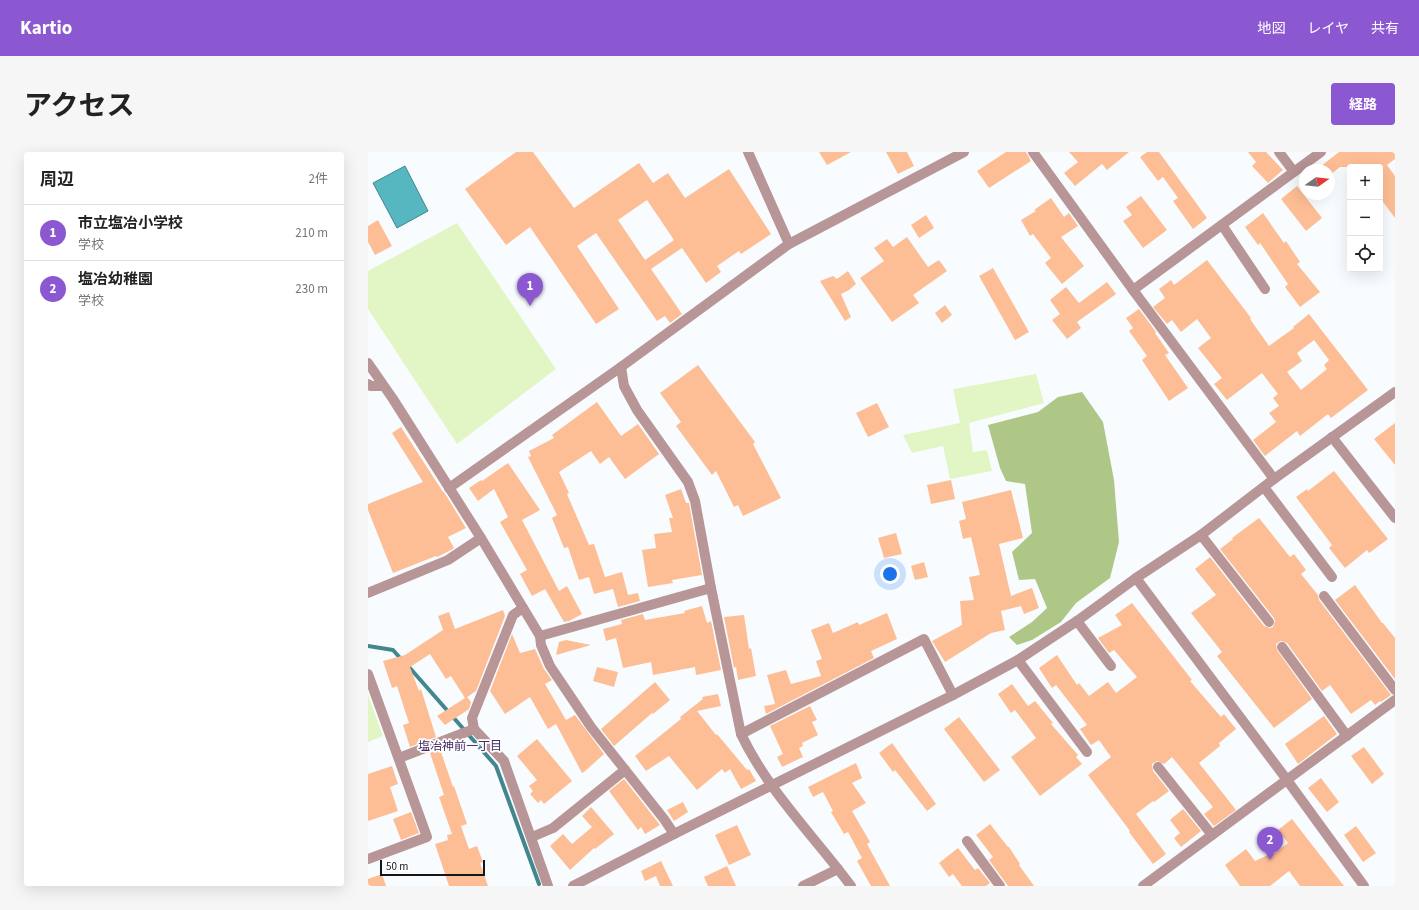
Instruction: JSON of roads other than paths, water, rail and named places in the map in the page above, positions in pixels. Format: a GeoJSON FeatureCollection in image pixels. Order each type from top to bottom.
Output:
{"type":"FeatureCollection","features":[{"type":"Feature","properties":{"kind":"street"},"geometry":{"type":"LineString","coordinates":[[748,152],[789,244]]}},
{"type":"Feature","properties":{"kind":"street"},"geometry":{"type":"LineString","coordinates":[[449,488],[621,367],[789,244],[964,152]]}},
{"type":"Feature","properties":{"kind":"street"},"geometry":{"type":"LineString","coordinates":[[1033,152],[1133,290],[1274,479]]}},
{"type":"Feature","properties":{"kind":"street"},"geometry":{"type":"LineString","coordinates":[[1279,152],[1294,172]]}},
{"type":"Feature","properties":{"kind":"street"},"geometry":{"type":"LineString","coordinates":[[1133,290],[1321,152]]}},
{"type":"Feature","properties":{"kind":"street"},"geometry":{"type":"LineString","coordinates":[[1222,225],[1265,289]]}},
{"type":"Feature","properties":{"kind":"street"},"geometry":{"type":"LineString","coordinates":[[368,363],[383,386],[394,399],[540,636],[541,646],[550,666],[591,727],[664,819],[674,834]]}},
{"type":"Feature","properties":{"kind":"street"},"geometry":{"type":"LineString","coordinates":[[621,367],[624,386],[637,410],[688,482],[695,501],[710,588],[741,734],[751,756],[771,785],[851,886]]}},
{"type":"Feature","properties":{"kind":"street"},"geometry":{"type":"LineString","coordinates":[[368,384],[371,386],[383,386]]}},
{"type":"Feature","properties":{"kind":"street"},"geometry":{"type":"LineString","coordinates":[[573,886],[771,785],[953,695],[1018,660],[1201,535],[1274,479],[1394,393]]}},
{"type":"Feature","properties":{"kind":"street"},"geometry":{"type":"LineString","coordinates":[[1332,437],[1395,518]]}},
{"type":"Feature","properties":{"kind":"street"},"geometry":{"type":"LineString","coordinates":[[1264,487],[1332,578]]}},
{"type":"Feature","properties":{"kind":"street"},"geometry":{"type":"LineString","coordinates":[[1201,535],[1269,622]]}},
{"type":"Feature","properties":{"kind":"street"},"geometry":{"type":"LineString","coordinates":[[368,593],[448,560],[481,538]]}},
{"type":"Feature","properties":{"kind":"street"},"geometry":{"type":"LineString","coordinates":[[1136,578],[1364,886]]}},
{"type":"Feature","properties":{"kind":"street"},"geometry":{"type":"LineString","coordinates":[[540,636],[710,588]]}},
{"type":"Feature","properties":{"kind":"street"},"geometry":{"type":"LineString","coordinates":[[1324,596],[1395,690]]}},
{"type":"Feature","properties":{"kind":"street"},"geometry":{"type":"LineString","coordinates":[[522,608],[513,615],[472,718],[474,729],[504,761],[548,886]]}},
{"type":"Feature","properties":{"kind":"street"},"geometry":{"type":"LineString","coordinates":[[1077,621],[1111,666]]}},
{"type":"Feature","properties":{"kind":"street"},"geometry":{"type":"LineString","coordinates":[[741,734],[924,639],[953,695]]}},
{"type":"Feature","properties":{"kind":"street"},"geometry":{"type":"LineString","coordinates":[[1282,647],[1347,736]]}},
{"type":"Feature","properties":{"kind":"street"},"geometry":{"type":"LineString","coordinates":[[1018,660],[1087,752]]}},
{"type":"Feature","properties":{"kind":"street"},"geometry":{"type":"LineString","coordinates":[[368,674],[427,837],[368,859]]}},
{"type":"Feature","properties":{"kind":"street"},"geometry":{"type":"LineString","coordinates":[[1143,886],[1395,700]]}},
{"type":"Feature","properties":{"kind":"street"},"geometry":{"type":"LineString","coordinates":[[399,758],[474,729]]}},
{"type":"Feature","properties":{"kind":"street"},"geometry":{"type":"LineString","coordinates":[[1158,768],[1212,835]]}},
{"type":"Feature","properties":{"kind":"street"},"geometry":{"type":"LineString","coordinates":[[532,837],[553,828],[625,770]]}},
{"type":"Feature","properties":{"kind":"street"},"geometry":{"type":"LineString","coordinates":[[967,841],[1000,886]]}},
{"type":"Feature","properties":{"kind":"street"},"geometry":{"type":"LineString","coordinates":[[803,886],[838,869]]}},
{"type":"Feature","properties":{"kind":"water"},"geometry":{"type":"Polygon","coordinates":[[[405,166],[428,211],[397,228],[373,183],[405,166]]]}},
{"type":"Feature","properties":{"kind":"waterway"},"geometry":{"type":"LineString","coordinates":[[368,646],[393,650],[401,659]]}},
{"type":"Feature","properties":{"kind":"waterway"},"geometry":{"type":"LineString","coordinates":[[409,667],[496,766],[539,884]]}},
{"type":"Feature","properties":{"kind":"place","name":"市立塩冶小学校"},"geometry":{"type":"Point","coordinates":[530,306]}},
{"type":"Feature","properties":{"kind":"place","name":"塩冶幼稚園"},"geometry":{"type":"Point","coordinates":[1270,860]}},
{"type":"Feature","properties":{"kind":"district","name":"塩冶神前一丁目"},"geometry":{"type":"Point","coordinates":[460,746]}}]}
